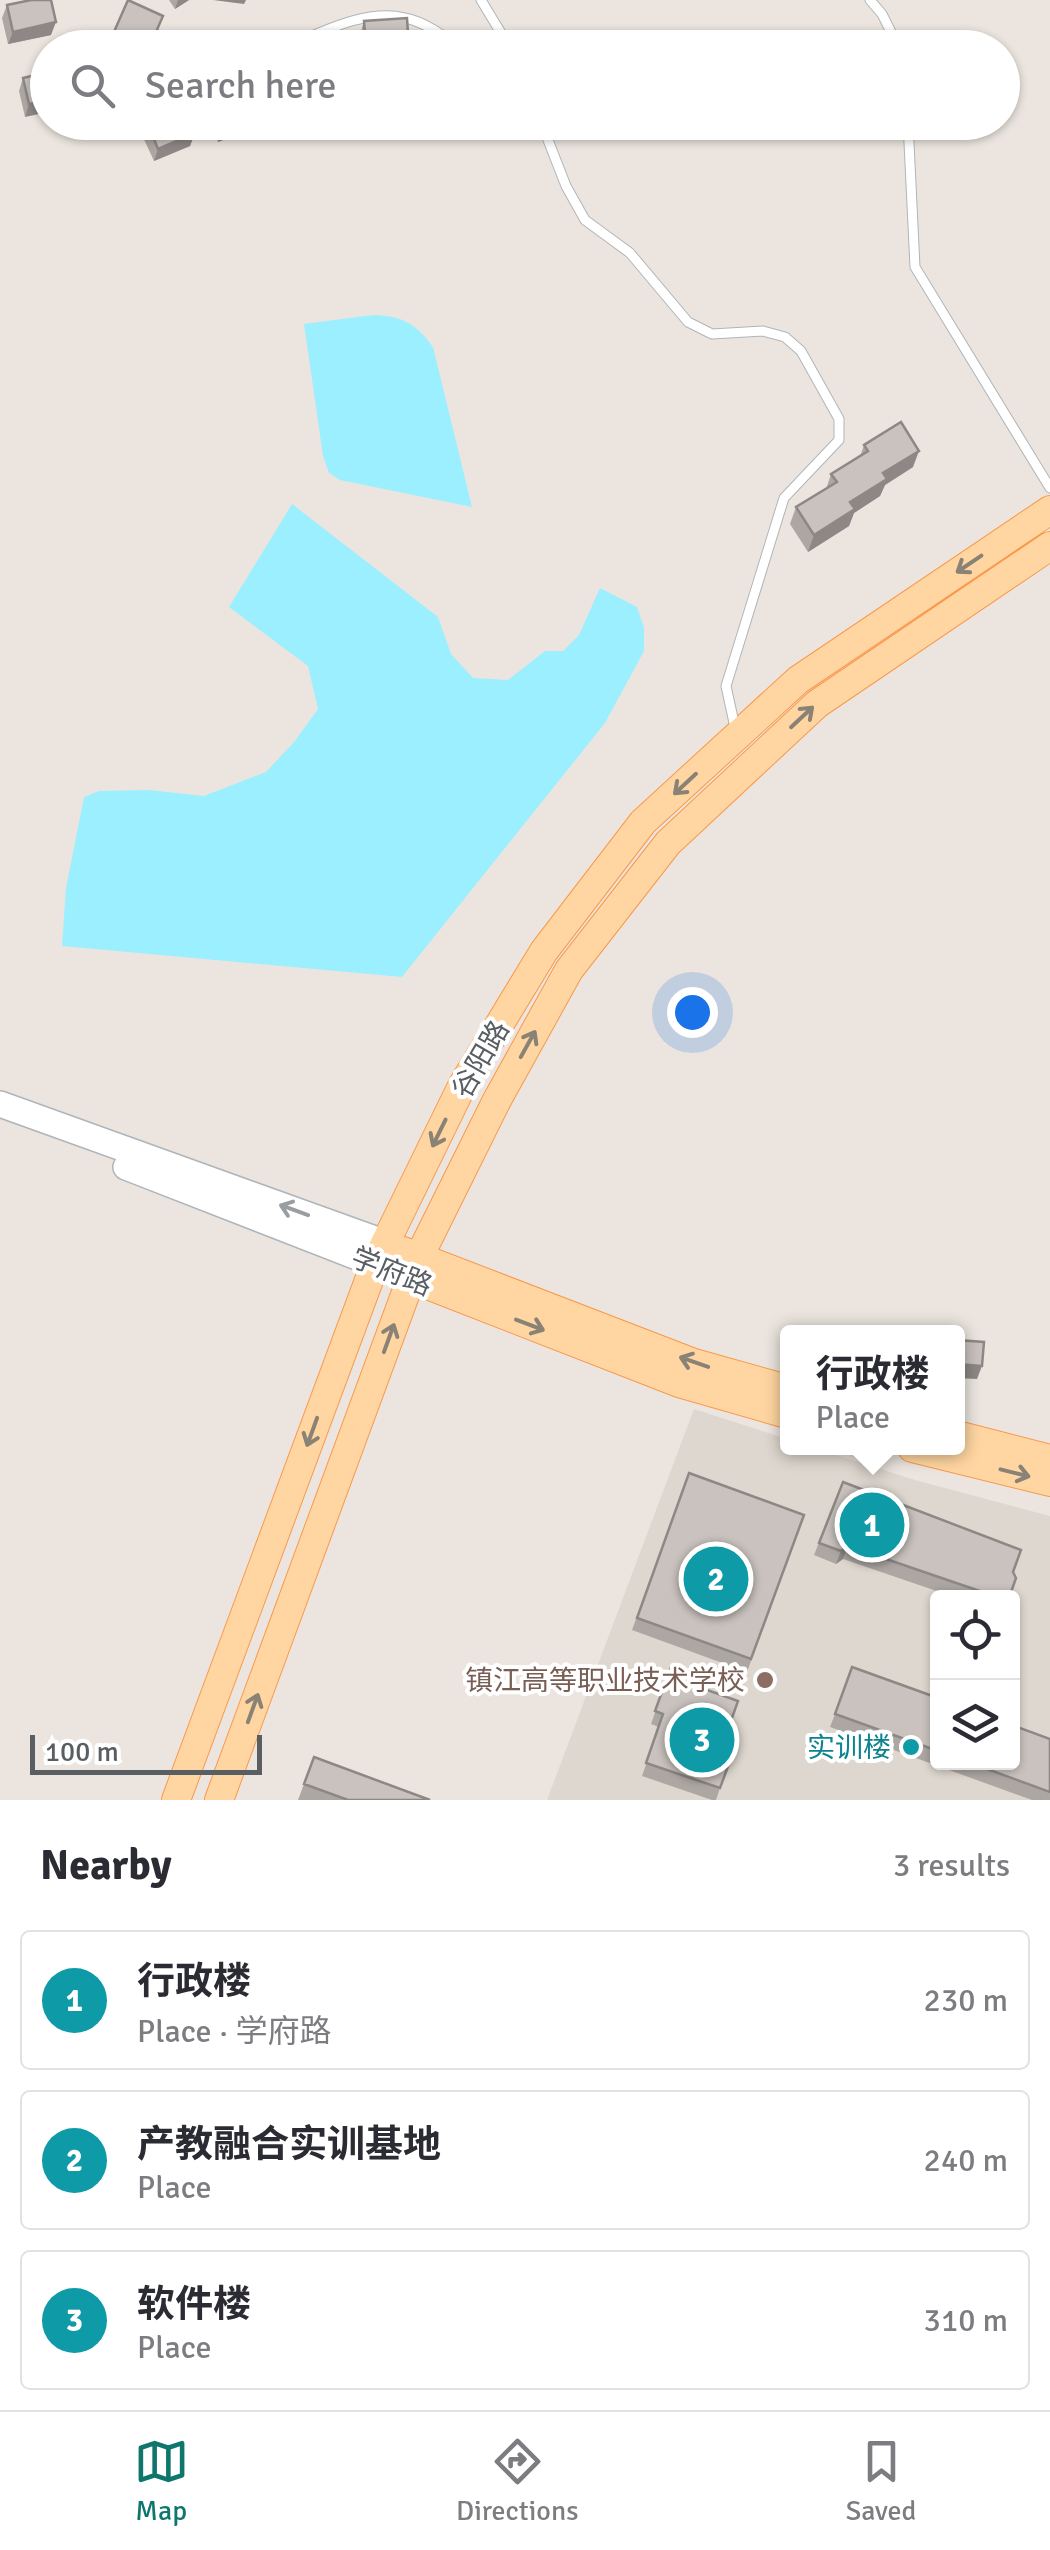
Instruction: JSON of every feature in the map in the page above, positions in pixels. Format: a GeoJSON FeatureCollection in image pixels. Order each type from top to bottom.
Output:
{"type":"FeatureCollection","features":[{"type":"Feature","properties":{"kind":"main road","name":"谷阳路"},"geometry":{"type":"LineString","coordinates":[[176,1800],[380,1254],[462,1086],[544,951],[643,822],[798,680],[1050,510]]}},
{"type":"Feature","properties":{"kind":"main road","name":"谷阳路"},"geometry":{"type":"LineString","coordinates":[[219,1800],[415,1268],[497,1100],[569,970],[668,843],[816,704],[1050,546]]}},
{"type":"Feature","properties":{"kind":"main road","name":"学府路"},"geometry":{"type":"LineString","coordinates":[[0,1104],[415,1268],[680,1382],[780,1412]]}},
{"type":"Feature","properties":{"kind":"main road","name":"学府路"},"geometry":{"type":"LineString","coordinates":[[0,1118],[380,1254]]}},
{"type":"Feature","properties":{"kind":"main road","name":"学府路"},"geometry":{"type":"LineString","coordinates":[[415,1268],[694,1363],[780,1388]]}},
{"type":"Feature","properties":{"kind":"main road"},"geometry":{"type":"LineString","coordinates":[[965,1437],[1050,1459]]}},
{"type":"Feature","properties":{"kind":"main road"},"geometry":{"type":"LineString","coordinates":[[940,1455],[1050,1482]]}},
{"type":"Feature","properties":{"kind":"lane"},"geometry":{"type":"LineString","coordinates":[[481,0],[499,30]]}},
{"type":"Feature","properties":{"kind":"lane"},"geometry":{"type":"LineString","coordinates":[[870,0],[890,30]]}},
{"type":"Feature","properties":{"kind":"lane"},"geometry":{"type":"LineString","coordinates":[[336,30],[377,16],[404,17],[432,30]]}},
{"type":"Feature","properties":{"kind":"lane"},"geometry":{"type":"LineString","coordinates":[[549,140],[566,186],[586,220],[630,253],[688,322],[712,334],[763,331],[785,337],[801,351],[838,419],[840,440],[784,498],[726,686],[736,736]]}},
{"type":"Feature","properties":{"kind":"lane"},"geometry":{"type":"LineString","coordinates":[[909,140],[915,267],[1050,488]]}},
{"type":"Feature","properties":{"kind":"shaded area","name":"镇江高等职业技术学校"},"geometry":{"type":"Polygon","coordinates":[[[694,1409],[780,1437],[780,1455],[836,1455],[1050,1516],[1050,1800],[547,1800],[694,1409]]]}},
{"type":"Feature","properties":{"kind":"water"},"geometry":{"type":"Polygon","coordinates":[[[373,315],[408,322],[433,347],[472,507],[340,480],[329,473],[323,456],[304,324],[373,315]]]}},
{"type":"Feature","properties":{"kind":"water"},"geometry":{"type":"Polygon","coordinates":[[[292,504],[438,617],[451,654],[473,678],[508,680],[545,651],[563,651],[579,635],[600,588],[637,607],[644,628],[644,651],[605,723],[402,977],[62,946],[66,888],[84,797],[99,791],[149,790],[204,796],[266,772],[318,709],[308,666],[229,607],[292,504]]]}},
{"type":"Feature","properties":{"kind":"building"},"geometry":{"type":"Polygon","coordinates":[[[51,0],[56,22],[13,32],[7,5],[51,0]]]}},
{"type":"Feature","properties":{"kind":"building"},"geometry":{"type":"Polygon","coordinates":[[[128,0],[163,16],[157,30],[115,30],[128,0]]]}},
{"type":"Feature","properties":{"kind":"building"},"geometry":{"type":"Polygon","coordinates":[[[407,18],[408,30],[365,30],[364,21],[407,18]]]}},
{"type":"Feature","properties":{"kind":"building"},"geometry":{"type":"Polygon","coordinates":[[[30,76],[30,104],[29,104],[23,78],[30,76]]]}},
{"type":"Feature","properties":{"kind":"building"},"geometry":{"type":"Polygon","coordinates":[[[154,140],[179,140],[158,149],[154,140]]]}},
{"type":"Feature","properties":{"kind":"building"},"geometry":{"type":"Polygon","coordinates":[[[901,422],[919,451],[883,473],[887,479],[850,502],[855,509],[814,535],[796,507],[837,482],[831,474],[868,451],[864,445],[901,422]]]}},
{"type":"Feature","properties":{"kind":"building"},"geometry":{"type":"Polygon","coordinates":[[[965,1341],[984,1342],[982,1366],[965,1365],[965,1341]]]}},
{"type":"Feature","properties":{"kind":"building"},"geometry":{"type":"Polygon","coordinates":[[[689,1473],[804,1515],[751,1659],[637,1618],[689,1473]]]}},
{"type":"Feature","properties":{"kind":"building"},"geometry":{"type":"Polygon","coordinates":[[[843,1482],[1021,1550],[1012,1590],[977,1590],[848,1546],[841,1551],[819,1543],[843,1482]]]}},
{"type":"Feature","properties":{"kind":"building"},"geometry":{"type":"Polygon","coordinates":[[[671,1667],[699,1677],[696,1686],[738,1701],[722,1746],[734,1750],[720,1788],[646,1763],[663,1714],[655,1711],[671,1667]]]}},
{"type":"Feature","properties":{"kind":"building"},"geometry":{"type":"Polygon","coordinates":[[[852,1667],[930,1695],[930,1748],[835,1714],[852,1667]]]}},
{"type":"Feature","properties":{"kind":"building"},"geometry":{"type":"Polygon","coordinates":[[[1020,1728],[1050,1739],[1050,1792],[990,1770],[1020,1770],[1020,1728]]]}},
{"type":"Feature","properties":{"kind":"building"},"geometry":{"type":"Polygon","coordinates":[[[314,1757],[430,1800],[348,1800],[304,1784],[314,1757]]]}},
{"type":"Feature","properties":{"kind":"place","name":"行政楼"},"geometry":{"type":"Point","coordinates":[872,1525]}},
{"type":"Feature","properties":{"kind":"place","name":"产教融合实训基地"},"geometry":{"type":"Point","coordinates":[716,1579]}},
{"type":"Feature","properties":{"kind":"place","name":"镇江高等职业技术学校"},"geometry":{"type":"Point","coordinates":[765,1680]}},
{"type":"Feature","properties":{"kind":"place","name":"软件楼"},"geometry":{"type":"Point","coordinates":[702,1740]}},
{"type":"Feature","properties":{"kind":"place","name":"实训楼"},"geometry":{"type":"Point","coordinates":[911,1747]}}]}
